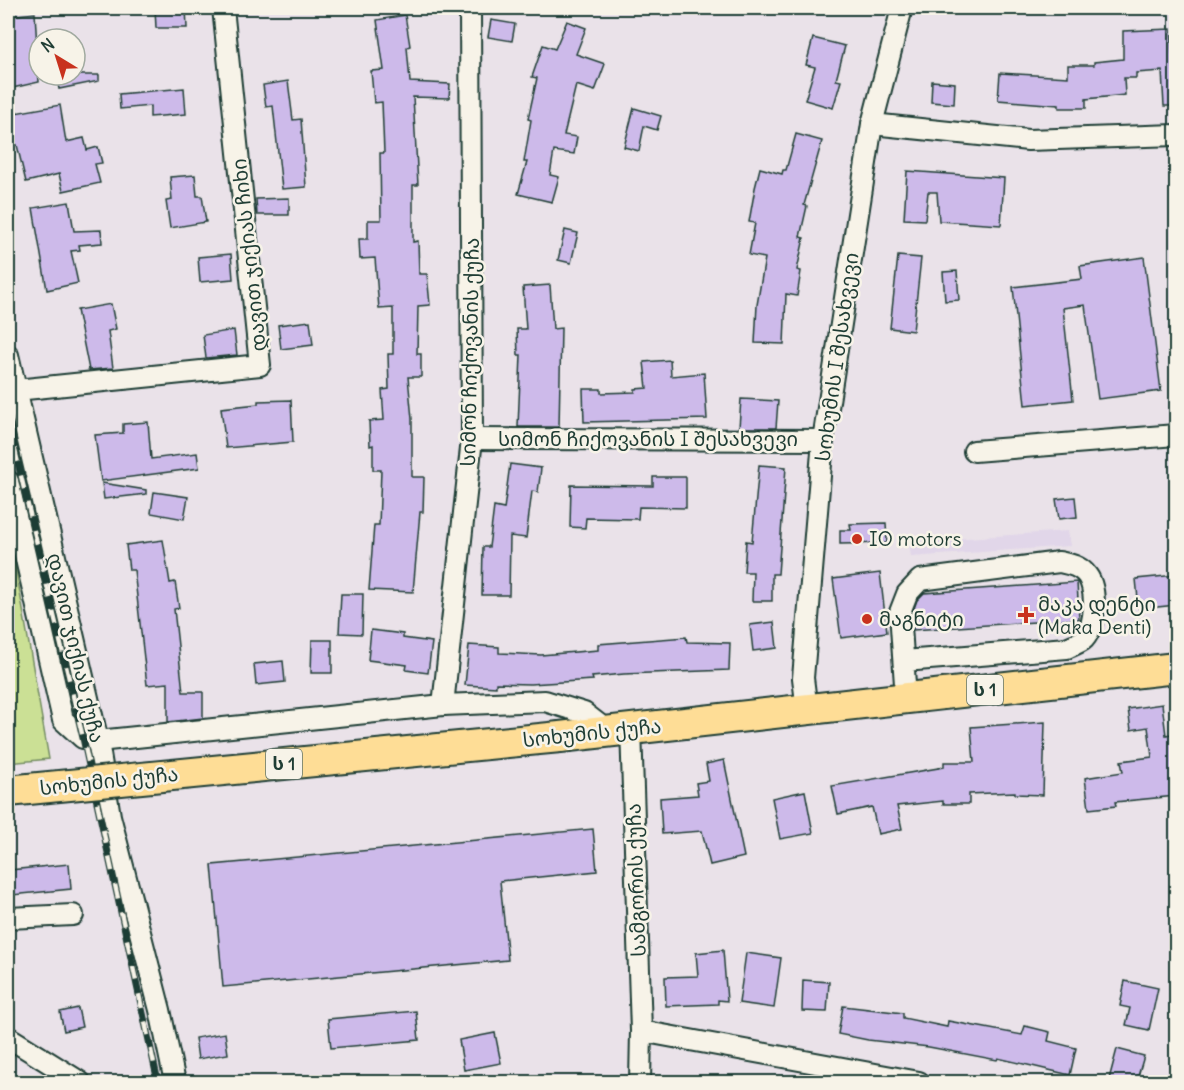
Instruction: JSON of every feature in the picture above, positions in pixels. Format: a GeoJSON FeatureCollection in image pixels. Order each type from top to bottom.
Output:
{"type":"FeatureCollection","features":[{"type":"Feature","properties":{"kind":"highway","name":"სოხუმის ქუჩა"},"geometry":{"type":"LineString","coordinates":[[8,791],[560,737],[1176,668]]}},
{"type":"Feature","properties":{"kind":"street","name":"დავით ჯიქიას ჩიხი"},"geometry":{"type":"LineString","coordinates":[[16,390],[260,365],[223,8]]}},
{"type":"Feature","properties":{"kind":"street","name":"სიმონ ჩიქოვანის ქუჩა"},"geometry":{"type":"LineString","coordinates":[[443,705],[472,439],[470,8]]}},
{"type":"Feature","properties":{"kind":"street","name":"სოხუმის I შესახვევი"},"geometry":{"type":"LineString","coordinates":[[807,710],[803,678],[823,441],[872,124],[902,8]]}},
{"type":"Feature","properties":{"kind":"street"},"geometry":{"type":"LineString","coordinates":[[872,124],[1028,140],[1176,135]]}},
{"type":"Feature","properties":{"kind":"street","name":"დავით ჯიქიას ქუჩა"},"geometry":{"type":"LineString","coordinates":[[8,355],[98,741],[110,816],[160,1010],[175,1083]]}},
{"type":"Feature","properties":{"kind":"street"},"geometry":{"type":"LineString","coordinates":[[974,451],[1176,435]]}},
{"type":"Feature","properties":{"kind":"street","name":"სიმონ ჩიქოვანის I შესახვევი"},"geometry":{"type":"LineString","coordinates":[[472,439],[823,441]]}},
{"type":"Feature","properties":{"kind":"street","name":"დავით ჯიქიას ქუჩა"},"geometry":{"type":"LineString","coordinates":[[8,481],[63,720],[83,738],[98,741]]}},
{"type":"Feature","properties":{"kind":"street"},"geometry":{"type":"LineString","coordinates":[[904,661],[1067,648],[1083,641],[1092,626],[1092,585],[1084,572],[1073,564],[1059,562],[920,580],[907,594],[900,612],[906,699]]}},
{"type":"Feature","properties":{"kind":"street"},"geometry":{"type":"LineString","coordinates":[[98,741],[443,705],[545,701],[584,713],[619,729]]}},
{"type":"Feature","properties":{"kind":"street","name":"სამგორის ქუჩა"},"geometry":{"type":"LineString","coordinates":[[619,729],[641,1031],[640,1083]]}},
{"type":"Feature","properties":{"kind":"street"},"geometry":{"type":"LineString","coordinates":[[8,918],[73,915]]}},
{"type":"Feature","properties":{"kind":"street"},"geometry":{"type":"LineString","coordinates":[[641,1031],[919,1083]]}},
{"type":"Feature","properties":{"kind":"street"},"geometry":{"type":"LineString","coordinates":[[8,1037],[80,1083]]}},
{"type":"Feature","properties":{"kind":"shaded area"},"geometry":{"type":"Polygon","coordinates":[[[1068,531],[1070,546],[911,557],[909,542],[1068,531]]]}},
{"type":"Feature","properties":{"kind":"green space"},"geometry":{"type":"Polygon","coordinates":[[[8,524],[49,759],[8,763],[8,524]]]}},
{"type":"Feature","properties":{"kind":"building"},"geometry":{"type":"Polygon","coordinates":[[[155,8],[186,8],[187,28],[156,28],[155,8]]]}},
{"type":"Feature","properties":{"kind":"building"},"geometry":{"type":"Polygon","coordinates":[[[35,13],[36,27],[27,27],[27,85],[8,89],[8,16],[35,13]]]}},
{"type":"Feature","properties":{"kind":"building"},"geometry":{"type":"Polygon","coordinates":[[[405,15],[410,46],[407,47],[410,82],[450,84],[449,98],[413,97],[418,185],[413,185],[413,242],[418,241],[419,274],[427,274],[430,305],[418,306],[417,354],[421,354],[421,377],[408,377],[412,419],[412,477],[424,477],[423,512],[420,512],[413,592],[369,590],[374,525],[379,525],[381,470],[373,470],[373,445],[370,446],[369,421],[384,420],[382,390],[389,389],[388,354],[393,354],[393,308],[379,309],[375,258],[360,259],[359,239],[368,239],[368,220],[381,220],[380,153],[384,153],[382,102],[374,103],[371,71],[384,70],[377,20],[405,15]]]}},
{"type":"Feature","properties":{"kind":"building"},"geometry":{"type":"Polygon","coordinates":[[[491,20],[515,24],[512,41],[488,37],[491,20]]]}},
{"type":"Feature","properties":{"kind":"building"},"geometry":{"type":"Polygon","coordinates":[[[567,21],[586,28],[576,54],[605,64],[595,91],[576,85],[564,135],[577,137],[574,154],[554,151],[550,175],[559,177],[552,202],[518,194],[527,162],[524,162],[531,120],[528,119],[537,78],[532,77],[543,45],[555,49],[567,21]]]}},
{"type":"Feature","properties":{"kind":"building"},"geometry":{"type":"Polygon","coordinates":[[[1171,29],[1176,106],[1164,106],[1162,71],[1136,73],[1136,78],[1124,78],[1125,95],[1086,99],[1086,108],[1059,108],[1059,105],[998,100],[1000,73],[1068,77],[1068,65],[1094,65],[1094,62],[1123,59],[1123,31],[1171,29]]]}},
{"type":"Feature","properties":{"kind":"building"},"geometry":{"type":"Polygon","coordinates":[[[813,38],[845,46],[836,80],[841,81],[833,108],[805,100],[815,67],[806,65],[813,38]]]}},
{"type":"Feature","properties":{"kind":"building"},"geometry":{"type":"Polygon","coordinates":[[[87,75],[99,75],[99,81],[87,83],[87,75]]]}},
{"type":"Feature","properties":{"kind":"building"},"geometry":{"type":"Polygon","coordinates":[[[288,81],[293,120],[301,119],[306,187],[282,189],[273,106],[266,107],[263,85],[288,81]]]}},
{"type":"Feature","properties":{"kind":"building"},"geometry":{"type":"Polygon","coordinates":[[[932,81],[955,83],[954,104],[931,102],[932,81]]]}},
{"type":"Feature","properties":{"kind":"building"},"geometry":{"type":"Polygon","coordinates":[[[184,88],[186,114],[150,117],[150,106],[120,109],[119,94],[184,88]]]}},
{"type":"Feature","properties":{"kind":"building"},"geometry":{"type":"Polygon","coordinates":[[[60,105],[66,142],[84,138],[87,150],[98,147],[102,163],[95,164],[100,183],[63,191],[59,174],[26,182],[9,114],[60,105]]]}},
{"type":"Feature","properties":{"kind":"building"},"geometry":{"type":"Polygon","coordinates":[[[634,108],[661,116],[657,130],[644,126],[639,151],[624,147],[634,108]]]}},
{"type":"Feature","properties":{"kind":"building"},"geometry":{"type":"Polygon","coordinates":[[[796,134],[822,141],[804,205],[807,206],[800,237],[804,238],[797,270],[801,271],[797,296],[786,294],[784,344],[755,343],[757,305],[765,258],[749,255],[755,223],[749,222],[755,188],[760,168],[782,174],[783,170],[786,170],[796,134]]]}},
{"type":"Feature","properties":{"kind":"building"},"geometry":{"type":"Polygon","coordinates":[[[907,171],[1004,178],[1001,225],[939,221],[937,192],[928,192],[925,220],[904,219],[907,171]]]}},
{"type":"Feature","properties":{"kind":"building"},"geometry":{"type":"Polygon","coordinates":[[[195,175],[197,196],[202,196],[206,222],[170,228],[166,201],[172,200],[170,177],[195,175]]]}},
{"type":"Feature","properties":{"kind":"building"},"geometry":{"type":"Polygon","coordinates":[[[289,198],[289,215],[257,215],[256,199],[289,198]]]}},
{"type":"Feature","properties":{"kind":"building"},"geometry":{"type":"Polygon","coordinates":[[[69,202],[74,231],[101,230],[102,243],[79,245],[80,250],[71,251],[78,283],[47,290],[33,208],[69,202]]]}},
{"type":"Feature","properties":{"kind":"building"},"geometry":{"type":"Polygon","coordinates":[[[565,230],[578,233],[571,263],[558,260],[565,230]]]}},
{"type":"Feature","properties":{"kind":"building"},"geometry":{"type":"Polygon","coordinates":[[[231,254],[233,279],[200,282],[198,257],[231,254]]]}},
{"type":"Feature","properties":{"kind":"building"},"geometry":{"type":"Polygon","coordinates":[[[898,256],[921,258],[913,331],[890,328],[898,256]]]}},
{"type":"Feature","properties":{"kind":"building"},"geometry":{"type":"Polygon","coordinates":[[[1144,257],[1161,391],[1098,399],[1085,305],[1063,308],[1073,400],[1025,405],[1013,287],[1082,279],[1080,266],[1144,257]]]}},
{"type":"Feature","properties":{"kind":"building"},"geometry":{"type":"Polygon","coordinates":[[[957,271],[959,300],[945,301],[943,272],[957,271]]]}},
{"type":"Feature","properties":{"kind":"building"},"geometry":{"type":"Polygon","coordinates":[[[550,285],[553,329],[561,328],[559,427],[518,427],[521,355],[518,355],[517,329],[526,329],[523,287],[550,285]]]}},
{"type":"Feature","properties":{"kind":"building"},"geometry":{"type":"Polygon","coordinates":[[[111,304],[116,329],[108,331],[113,368],[89,370],[77,310],[111,304]]]}},
{"type":"Feature","properties":{"kind":"building"},"geometry":{"type":"Polygon","coordinates":[[[310,321],[313,345],[281,349],[278,325],[310,321]]]}},
{"type":"Feature","properties":{"kind":"building"},"geometry":{"type":"Polygon","coordinates":[[[234,330],[237,355],[206,358],[203,335],[234,330]]]}},
{"type":"Feature","properties":{"kind":"building"},"geometry":{"type":"Polygon","coordinates":[[[670,360],[671,376],[704,373],[707,419],[584,422],[583,389],[601,389],[601,393],[635,392],[635,389],[647,388],[644,362],[670,360]]]}},
{"type":"Feature","properties":{"kind":"building"},"geometry":{"type":"Polygon","coordinates":[[[741,399],[778,401],[776,428],[739,428],[741,399]]]}},
{"type":"Feature","properties":{"kind":"building"},"geometry":{"type":"Polygon","coordinates":[[[291,400],[293,442],[226,448],[221,408],[258,404],[258,401],[291,400]]]}},
{"type":"Feature","properties":{"kind":"building"},"geometry":{"type":"Polygon","coordinates":[[[148,422],[151,459],[197,453],[199,468],[101,481],[95,435],[123,433],[123,424],[148,422]]]}},
{"type":"Feature","properties":{"kind":"building"},"geometry":{"type":"Polygon","coordinates":[[[510,464],[541,468],[538,492],[532,491],[526,538],[510,536],[509,595],[482,595],[483,547],[489,547],[494,507],[504,509],[510,464]]]}},
{"type":"Feature","properties":{"kind":"building"},"geometry":{"type":"Polygon","coordinates":[[[759,465],[786,467],[778,574],[772,574],[772,601],[752,601],[753,572],[744,572],[746,541],[752,542],[759,465]]]}},
{"type":"Feature","properties":{"kind":"building"},"geometry":{"type":"Polygon","coordinates":[[[653,477],[686,477],[686,508],[639,507],[638,519],[586,518],[585,528],[570,527],[571,485],[653,486],[653,477]]]}},
{"type":"Feature","properties":{"kind":"building"},"geometry":{"type":"Polygon","coordinates":[[[102,483],[146,490],[146,494],[104,499],[102,483]]]}},
{"type":"Feature","properties":{"kind":"building"},"geometry":{"type":"Polygon","coordinates":[[[154,492],[188,497],[184,519],[151,513],[154,492]]]}},
{"type":"Feature","properties":{"kind":"building"},"geometry":{"type":"Polygon","coordinates":[[[1075,497],[1077,517],[1059,519],[1056,499],[1075,497]]]}},
{"type":"Feature","properties":{"kind":"building"},"geometry":{"type":"Polygon","coordinates":[[[886,523],[887,543],[840,544],[840,530],[851,530],[850,524],[886,523]]]}},
{"type":"Feature","properties":{"kind":"building"},"geometry":{"type":"Polygon","coordinates":[[[163,540],[170,583],[175,582],[179,608],[174,609],[183,692],[203,692],[203,718],[168,722],[168,683],[147,685],[134,570],[129,570],[126,545],[163,540]]]}},
{"type":"Feature","properties":{"kind":"building"},"geometry":{"type":"Polygon","coordinates":[[[880,573],[887,632],[841,638],[833,579],[880,573]]]}},
{"type":"Feature","properties":{"kind":"building"},"geometry":{"type":"Polygon","coordinates":[[[1176,575],[1176,605],[1139,609],[1136,579],[1176,575]]]}},
{"type":"Feature","properties":{"kind":"building"},"geometry":{"type":"Polygon","coordinates":[[[1077,582],[1079,619],[913,630],[912,614],[917,600],[924,593],[1077,582]]]}},
{"type":"Feature","properties":{"kind":"building"},"geometry":{"type":"Polygon","coordinates":[[[341,594],[363,594],[362,634],[339,633],[341,594]]]}},
{"type":"Feature","properties":{"kind":"building"},"geometry":{"type":"Polygon","coordinates":[[[774,622],[777,648],[753,651],[750,625],[774,622]]]}},
{"type":"Feature","properties":{"kind":"building"},"geometry":{"type":"Polygon","coordinates":[[[371,630],[403,634],[403,638],[432,642],[428,673],[406,670],[407,665],[368,660],[371,630]]]}},
{"type":"Feature","properties":{"kind":"building"},"geometry":{"type":"Polygon","coordinates":[[[686,637],[687,642],[730,643],[729,670],[624,674],[592,677],[593,680],[530,684],[496,683],[496,687],[465,685],[469,645],[499,647],[499,653],[541,655],[598,650],[598,644],[686,637]]]}},
{"type":"Feature","properties":{"kind":"building"},"geometry":{"type":"Polygon","coordinates":[[[312,640],[332,640],[332,673],[311,673],[312,640]]]}},
{"type":"Feature","properties":{"kind":"building"},"geometry":{"type":"Polygon","coordinates":[[[283,661],[285,682],[256,685],[254,664],[283,661]]]}},
{"type":"Feature","properties":{"kind":"building"},"geometry":{"type":"Polygon","coordinates":[[[1162,704],[1166,735],[1176,733],[1176,796],[1115,802],[1116,806],[1089,809],[1085,778],[1123,772],[1121,761],[1152,757],[1148,727],[1131,730],[1128,709],[1162,704]]]}},
{"type":"Feature","properties":{"kind":"building"},"geometry":{"type":"Polygon","coordinates":[[[1045,722],[1043,795],[1015,794],[1015,792],[969,794],[969,804],[943,804],[943,801],[897,806],[902,829],[878,834],[872,807],[838,814],[832,786],[944,767],[944,762],[974,762],[971,727],[1045,722]]]}},
{"type":"Feature","properties":{"kind":"building"},"geometry":{"type":"Polygon","coordinates":[[[724,760],[744,857],[710,865],[702,831],[662,834],[660,798],[698,795],[696,783],[709,781],[706,764],[724,760]]]}},
{"type":"Feature","properties":{"kind":"building"},"geometry":{"type":"Polygon","coordinates":[[[805,791],[813,833],[780,839],[772,798],[805,791]]]}},
{"type":"Feature","properties":{"kind":"building"},"geometry":{"type":"Polygon","coordinates":[[[593,829],[597,871],[500,881],[508,960],[223,987],[212,865],[593,829]]]}},
{"type":"Feature","properties":{"kind":"building"},"geometry":{"type":"Polygon","coordinates":[[[69,864],[71,889],[12,895],[10,870],[69,864]]]}},
{"type":"Feature","properties":{"kind":"building"},"geometry":{"type":"Polygon","coordinates":[[[723,950],[727,1001],[718,1000],[718,1004],[666,1006],[665,977],[698,976],[696,953],[723,950]]]}},
{"type":"Feature","properties":{"kind":"building"},"geometry":{"type":"Polygon","coordinates":[[[746,953],[781,958],[774,1008],[739,1003],[746,953]]]}},
{"type":"Feature","properties":{"kind":"building"},"geometry":{"type":"Polygon","coordinates":[[[803,980],[829,982],[827,1012],[802,1011],[803,980]]]}},
{"type":"Feature","properties":{"kind":"building"},"geometry":{"type":"Polygon","coordinates":[[[1125,981],[1158,988],[1149,1030],[1126,1025],[1130,1008],[1120,1006],[1125,981]]]}},
{"type":"Feature","properties":{"kind":"building"},"geometry":{"type":"Polygon","coordinates":[[[843,1006],[903,1013],[903,1018],[947,1027],[948,1021],[1022,1035],[1025,1026],[1050,1032],[1048,1041],[1076,1048],[1070,1075],[998,1058],[997,1060],[929,1047],[838,1034],[843,1006]]]}},
{"type":"Feature","properties":{"kind":"building"},"geometry":{"type":"Polygon","coordinates":[[[78,1008],[82,1027],[64,1031],[60,1012],[78,1008]]]}},
{"type":"Feature","properties":{"kind":"building"},"geometry":{"type":"Polygon","coordinates":[[[416,1011],[419,1040],[331,1048],[328,1019],[416,1011]]]}},
{"type":"Feature","properties":{"kind":"building"},"geometry":{"type":"Polygon","coordinates":[[[225,1033],[228,1054],[198,1059],[195,1038],[225,1033]]]}},
{"type":"Feature","properties":{"kind":"building"},"geometry":{"type":"Polygon","coordinates":[[[495,1033],[501,1063],[464,1070],[459,1040],[495,1033]]]}},
{"type":"Feature","properties":{"kind":"building"},"geometry":{"type":"Polygon","coordinates":[[[1117,1049],[1144,1056],[1136,1083],[1108,1083],[1117,1049]]]}},
{"type":"Feature","properties":{"kind":"railway"},"geometry":{"type":"LineString","coordinates":[[8,421],[83,738],[158,1082]]}},
{"type":"Feature","properties":{"kind":"place","name":"IO motors"},"geometry":{"type":"Point","coordinates":[857,539]}},
{"type":"Feature","properties":{"kind":"place","name":"მაკა დენტი (Maka Denti)"},"geometry":{"type":"Point","coordinates":[1026,615]}},
{"type":"Feature","properties":{"kind":"place","name":"მაგნიტი"},"geometry":{"type":"Point","coordinates":[867,619]}}]}
